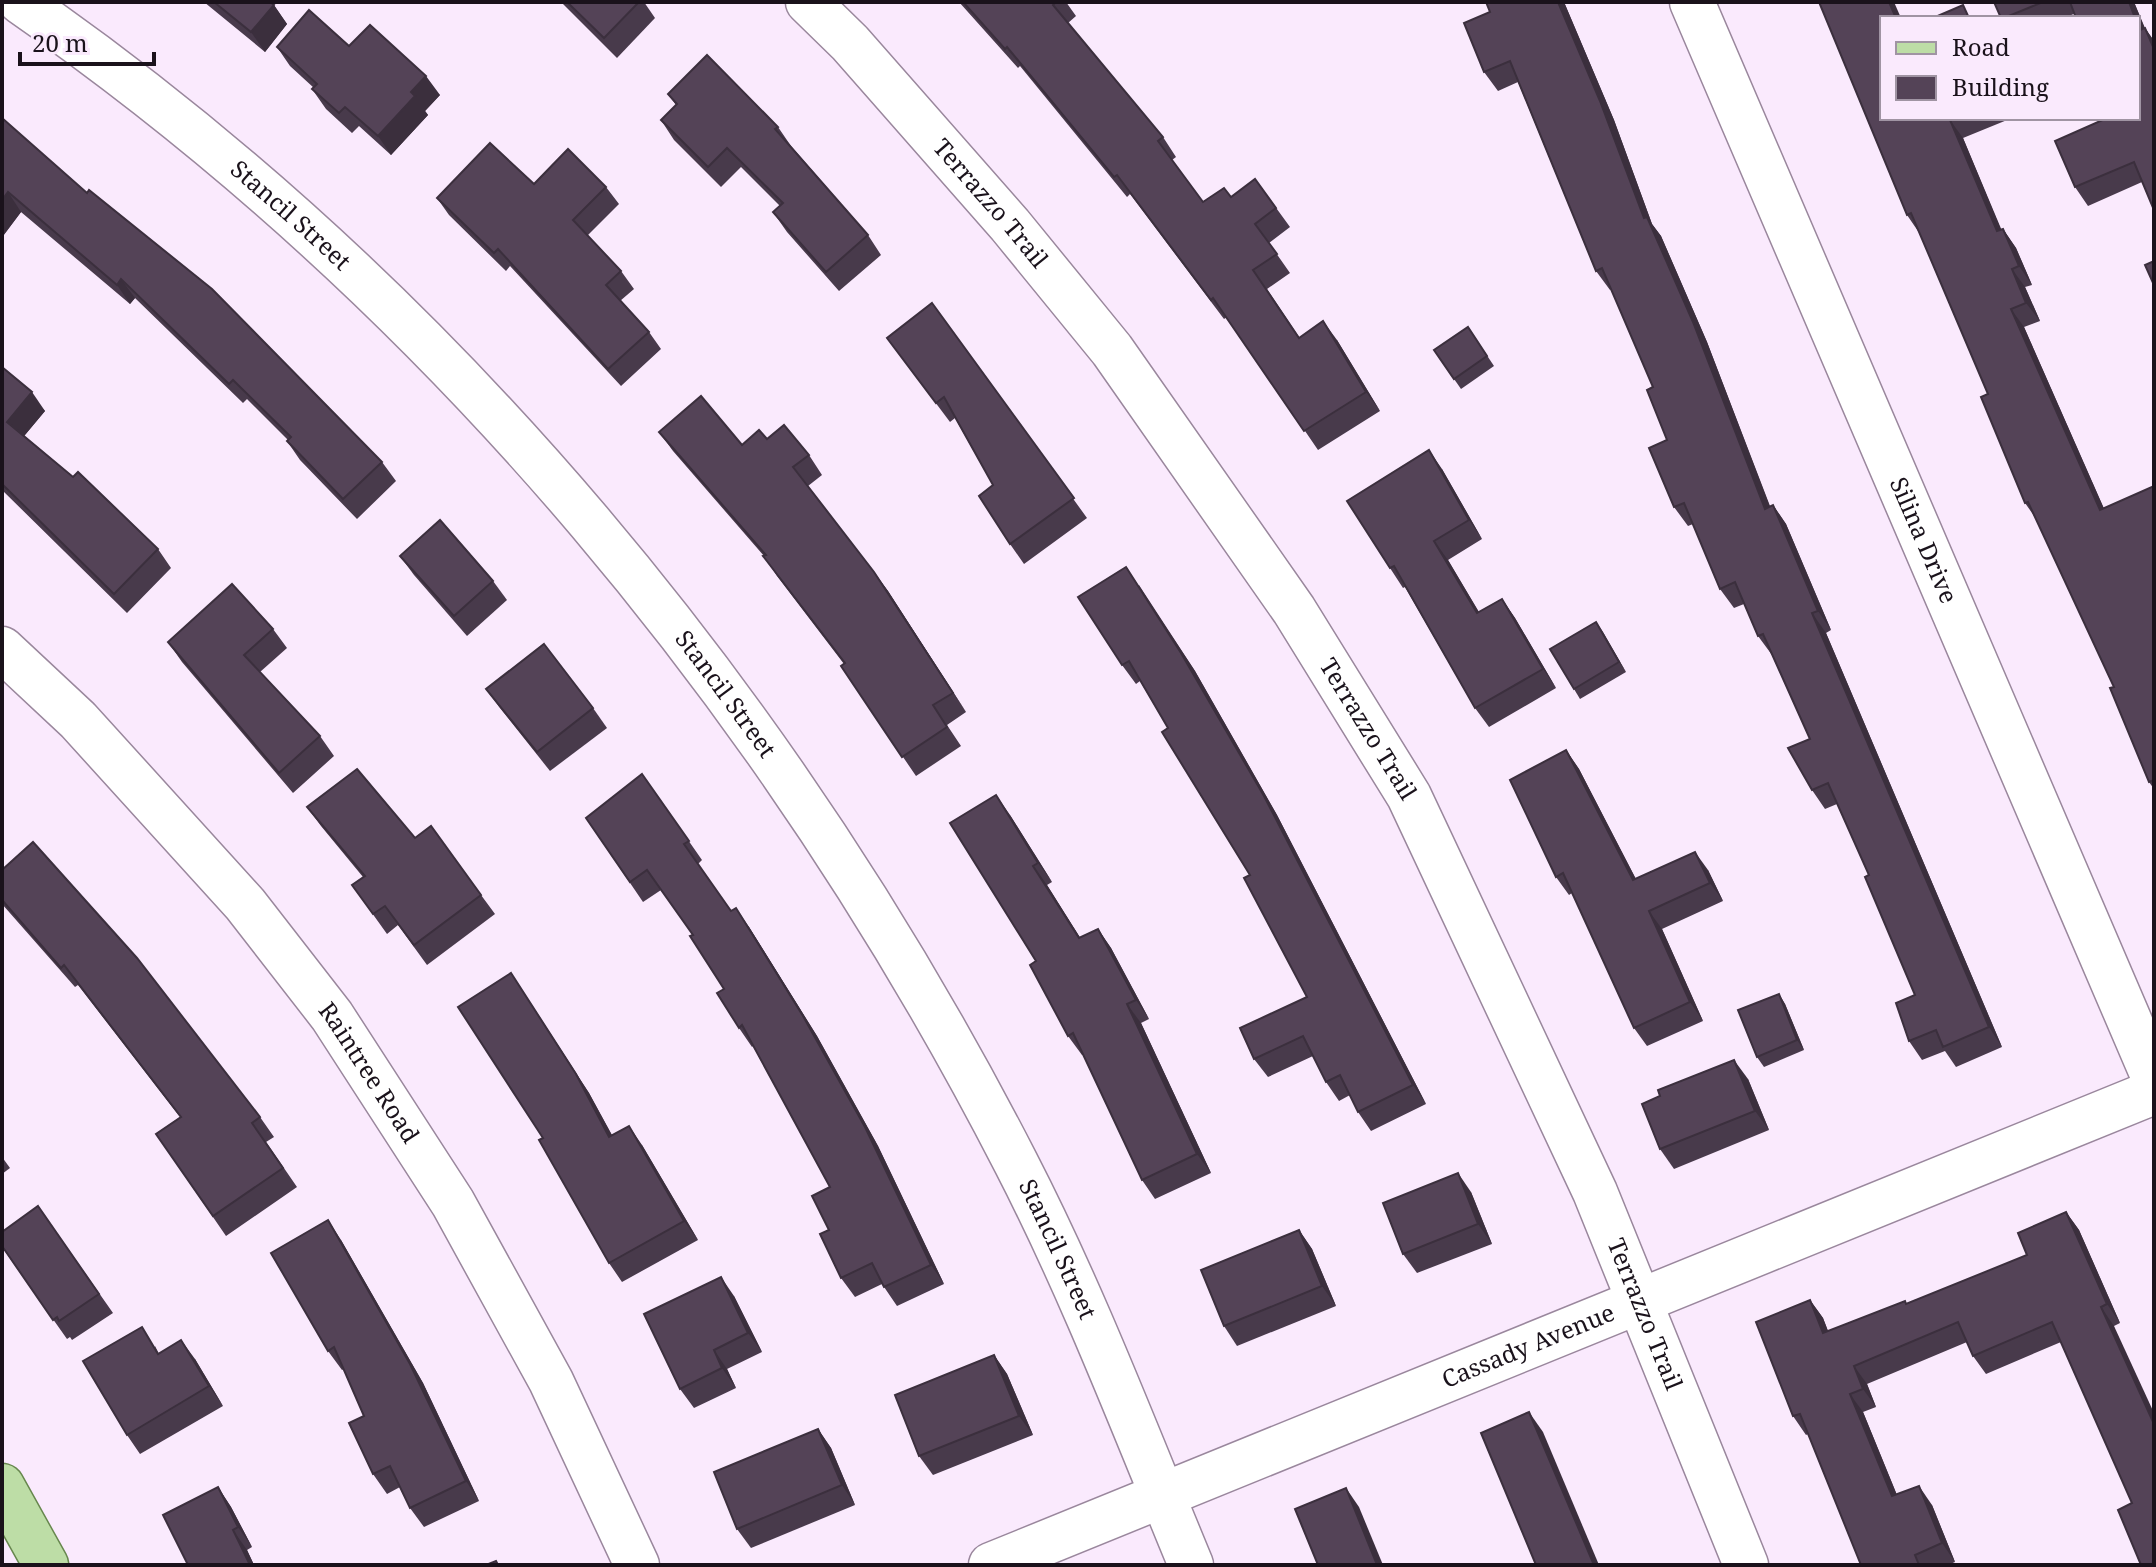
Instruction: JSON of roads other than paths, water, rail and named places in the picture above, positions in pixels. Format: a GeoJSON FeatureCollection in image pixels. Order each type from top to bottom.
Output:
{"type":"FeatureCollection","features":[{"type":"Feature","properties":{"kind":"main road"},"geometry":{"type":"LineString","coordinates":[[2,1486],[46,1565]]}},
{"type":"Feature","properties":{"kind":"street","name":"Stancil Street"},"geometry":{"type":"LineString","coordinates":[[21,2],[219,151],[342,261],[463,383],[568,496],[690,645],[784,774],[892,943],[1015,1160],[1071,1277],[1191,1565]]}},
{"type":"Feature","properties":{"kind":"street","name":"Terrazzo Trail"},"geometry":{"type":"LineString","coordinates":[[808,2],[850,43],[1010,225],[1112,350],[1294,610],[1409,796],[1557,1107],[1746,1565]]}},
{"type":"Feature","properties":{"kind":"street","name":"Silina Drive"},"geometry":{"type":"LineString","coordinates":[[1692,2],[2154,1078]]}},
{"type":"Feature","properties":{"kind":"street","name":"Raintree Road"},"geometry":{"type":"LineString","coordinates":[[2,649],[78,720],[245,904],[332,1016],[453,1203],[551,1381],[637,1565]]}},
{"type":"Feature","properties":{"kind":"street","name":"Cassady Avenue"},"geometry":{"type":"LineString","coordinates":[[991,1565],[2154,1092]]}}]}
